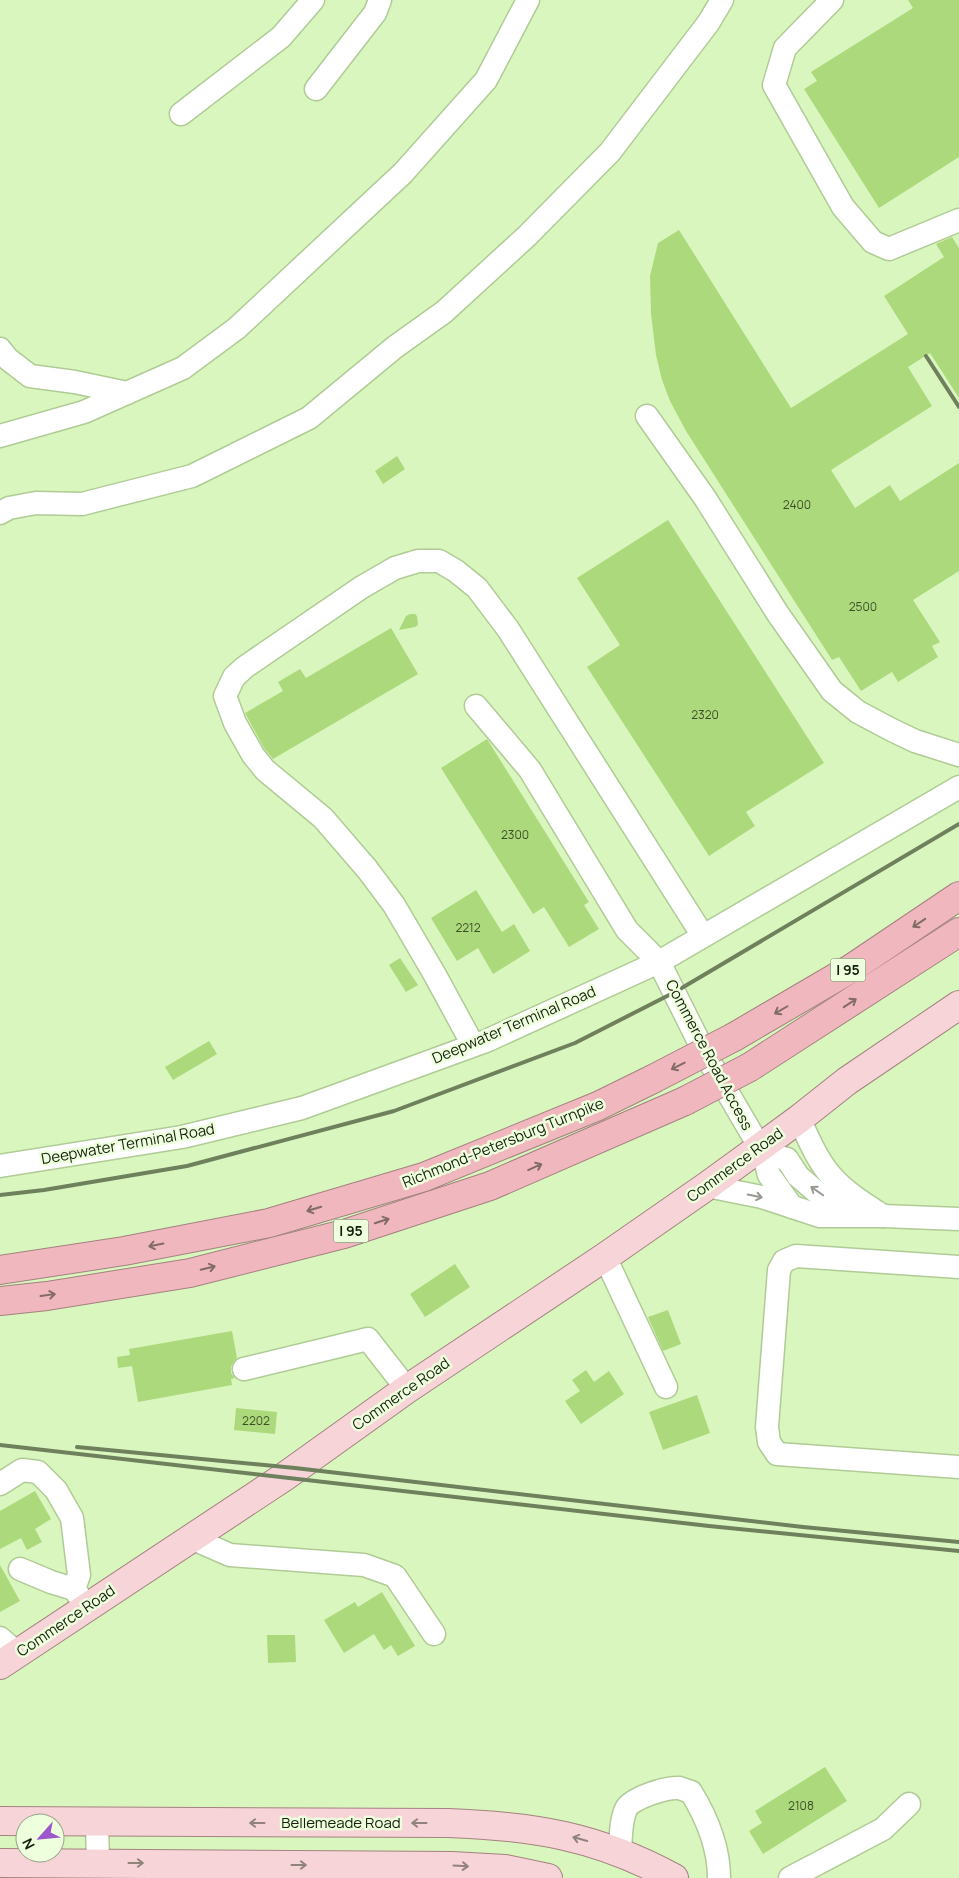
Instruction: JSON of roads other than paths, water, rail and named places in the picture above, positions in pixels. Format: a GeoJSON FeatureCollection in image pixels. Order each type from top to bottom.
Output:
{"type":"FeatureCollection","features":[{"type":"Feature","properties":{"kind":"highway","name":"Richmond-Petersburg Turnpike"},"geometry":{"type":"LineString","coordinates":[[0,1270],[124,1252],[278,1220],[424,1177],[598,1106],[734,1038],[852,968],[959,896]]}},
{"type":"Feature","properties":{"kind":"highway","name":"Richmond-Petersburg Turnpike"},"geometry":{"type":"LineString","coordinates":[[0,1301],[47,1296],[190,1273],[344,1234],[490,1186],[685,1101],[750,1067],[959,932]]}},
{"type":"Feature","properties":{"kind":"main road","name":"Commerce Road"},"geometry":{"type":"LineString","coordinates":[[5,1655],[80,1598],[192,1538],[284,1477],[407,1389],[761,1150],[847,1081],[959,1005]]}},
{"type":"Feature","properties":{"kind":"main road","name":"Commerce Road"},"geometry":{"type":"LineString","coordinates":[[799,1119],[841,1099],[959,1017]]}},
{"type":"Feature","properties":{"kind":"main road","name":"Bellemeade Road"},"geometry":{"type":"LineString","coordinates":[[0,1821],[448,1823],[500,1826],[554,1832],[578,1838],[620,1853],[674,1878]]}},
{"type":"Feature","properties":{"kind":"main road"},"geometry":{"type":"LineString","coordinates":[[0,1862],[452,1866],[505,1869],[548,1878]]}},
{"type":"Feature","properties":{"kind":"street"},"geometry":{"type":"LineString","coordinates":[[181,114],[281,37],[313,0]]}},
{"type":"Feature","properties":{"kind":"street"},"geometry":{"type":"LineString","coordinates":[[316,88],[375,12],[380,0]]}},
{"type":"Feature","properties":{"kind":"street"},"geometry":{"type":"LineString","coordinates":[[0,436],[84,412],[127,394],[183,368],[237,328],[403,173],[486,80],[528,0]]}},
{"type":"Feature","properties":{"kind":"street"},"geometry":{"type":"LineString","coordinates":[[0,513],[10,508],[36,503],[82,504],[192,476],[309,418],[395,347],[444,312],[527,236],[603,159],[662,85],[709,22],[722,0]]}},
{"type":"Feature","properties":{"kind":"street"},"geometry":{"type":"LineString","coordinates":[[832,0],[785,48],[774,85],[843,207],[873,242],[889,248],[959,220]]}},
{"type":"Feature","properties":{"kind":"street"},"geometry":{"type":"LineString","coordinates":[[0,349],[8,359],[30,376],[75,382],[127,394]]}},
{"type":"Feature","properties":{"kind":"street"},"geometry":{"type":"LineString","coordinates":[[647,416],[705,498],[778,614],[832,691],[858,712],[892,730],[916,742],[959,755]]}},
{"type":"Feature","properties":{"kind":"street"},"geometry":{"type":"LineString","coordinates":[[473,1045],[435,975],[394,906],[367,869],[323,818],[265,770],[253,755],[235,724],[225,696],[234,677],[245,667],[395,568],[418,560],[439,561],[456,571],[477,588],[508,629],[703,936]]}},
{"type":"Feature","properties":{"kind":"street","name":"Commerce Road Access"},"geometry":{"type":"LineString","coordinates":[[476,706],[530,770],[627,930],[659,962],[704,1052],[761,1150],[769,1176],[792,1207]]}},
{"type":"Feature","properties":{"kind":"street","name":"Deepwater Terminal Road"},"geometry":{"type":"LineString","coordinates":[[0,1166],[182,1137],[302,1108],[473,1045],[659,962],[959,787]]}},
{"type":"Feature","properties":{"kind":"street"},"geometry":{"type":"LineString","coordinates":[[799,1119],[820,1160],[833,1178],[863,1204],[883,1216]]}},
{"type":"Feature","properties":{"kind":"street"},"geometry":{"type":"LineString","coordinates":[[761,1150],[787,1159],[798,1176],[820,1195],[863,1204]]}},
{"type":"Feature","properties":{"kind":"street"},"geometry":{"type":"LineString","coordinates":[[707,1186],[762,1197],[820,1216],[959,1219]]}},
{"type":"Feature","properties":{"kind":"street"},"geometry":{"type":"LineString","coordinates":[[959,1267],[796,1256],[784,1261],[779,1270],[767,1427],[769,1442],[777,1454],[959,1467]]}},
{"type":"Feature","properties":{"kind":"street"},"geometry":{"type":"LineString","coordinates":[[605,1257],[666,1387]]}},
{"type":"Feature","properties":{"kind":"street"},"geometry":{"type":"LineString","coordinates":[[244,1369],[368,1339],[407,1389]]}},
{"type":"Feature","properties":{"kind":"street"},"geometry":{"type":"LineString","coordinates":[[0,1484],[22,1470],[38,1472],[56,1490],[72,1518],[80,1598]]}},
{"type":"Feature","properties":{"kind":"street"},"geometry":{"type":"LineString","coordinates":[[192,1538],[230,1555],[364,1564],[395,1576],[434,1634]]}},
{"type":"Feature","properties":{"kind":"street"},"geometry":{"type":"LineString","coordinates":[[20,1569],[51,1582],[80,1598]]}},
{"type":"Feature","properties":{"kind":"street"},"geometry":{"type":"LineString","coordinates":[[620,1853],[623,1818],[626,1807],[638,1799],[662,1790],[679,1788],[691,1792],[704,1814],[719,1864],[719,1878]]}},
{"type":"Feature","properties":{"kind":"street"},"geometry":{"type":"LineString","coordinates":[[790,1878],[883,1829],[909,1804]]}},
{"type":"Feature","properties":{"kind":"street"},"geometry":{"type":"LineString","coordinates":[[97,1822],[98,1863]]}},
{"type":"Feature","properties":{"kind":"railway"},"geometry":{"type":"LineString","coordinates":[[926,356],[959,407]]}},
{"type":"Feature","properties":{"kind":"railway"},"geometry":{"type":"LineString","coordinates":[[0,1195],[44,1190],[187,1166],[394,1111],[575,1043],[675,992],[959,824]]}},
{"type":"Feature","properties":{"kind":"railway"},"geometry":{"type":"LineString","coordinates":[[0,1445],[709,1526],[959,1551]]}},
{"type":"Feature","properties":{"kind":"railway"},"geometry":{"type":"LineString","coordinates":[[77,1447],[295,1468],[803,1527],[959,1542]]}}]}
